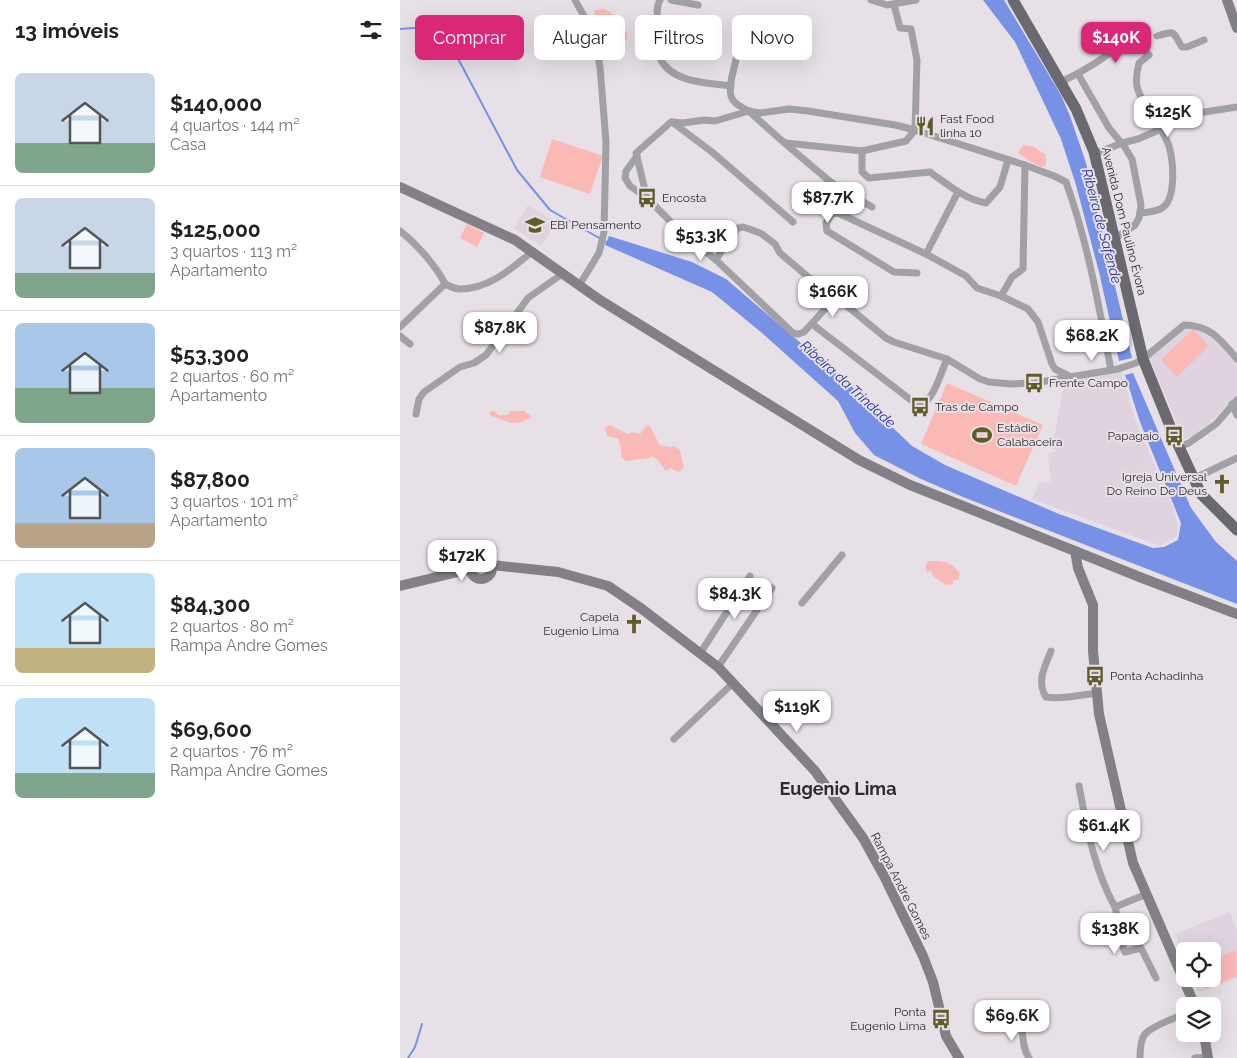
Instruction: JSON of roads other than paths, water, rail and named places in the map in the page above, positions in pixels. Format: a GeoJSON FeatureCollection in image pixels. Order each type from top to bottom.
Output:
{"type":"FeatureCollection","features":[{"type":"Feature","properties":{"kind":"main road","name":"Avenida Dom Paulino Évora"},"geometry":{"type":"LineString","coordinates":[[1013,0],[1076,109],[1095,154],[1140,361],[1201,494],[1235,527]]}},
{"type":"Feature","properties":{"kind":"street"},"geometry":{"type":"LineString","coordinates":[[575,0],[594,34],[600,67],[606,142],[604,232],[599,253],[580,284]]}},
{"type":"Feature","properties":{"kind":"street"},"geometry":{"type":"LineString","coordinates":[[660,0],[658,2],[658,19],[660,57],[665,64],[676,75],[688,79],[731,86]]}},
{"type":"Feature","properties":{"kind":"street"},"geometry":{"type":"LineString","coordinates":[[671,0],[698,5]]}},
{"type":"Feature","properties":{"kind":"street"},"geometry":{"type":"LineString","coordinates":[[871,0],[886,5],[916,0]]}},
{"type":"Feature","properties":{"kind":"street"},"geometry":{"type":"LineString","coordinates":[[1227,0],[1237,28]]}},
{"type":"Feature","properties":{"kind":"street"},"geometry":{"type":"LineString","coordinates":[[785,143],[862,151],[906,141],[915,130],[917,60],[911,28],[900,28],[894,5]]}},
{"type":"Feature","properties":{"kind":"street"},"geometry":{"type":"LineString","coordinates":[[1157,36],[1171,32],[1174,33],[1182,47],[1188,47],[1204,40]]}},
{"type":"Feature","properties":{"kind":"street"},"geometry":{"type":"LineString","coordinates":[[1061,82],[1106,58],[1132,37],[1149,54],[1139,63],[1137,89],[1167,141],[1172,155],[1172,188],[1169,202],[1163,207],[1153,212],[1140,214]]}},
{"type":"Feature","properties":{"kind":"street"},"geometry":{"type":"LineString","coordinates":[[736,60],[731,96],[735,104],[749,111],[760,113],[789,109],[915,130],[1025,165],[1066,182],[1079,225],[1114,369]]}},
{"type":"Feature","properties":{"kind":"street"},"geometry":{"type":"LineString","coordinates":[[1078,74],[1109,128],[1122,143],[1132,159],[1141,205],[1140,214],[1135,226],[1125,234],[1114,239]]}},
{"type":"Feature","properties":{"kind":"street"},"geometry":{"type":"LineString","coordinates":[[1095,154],[1122,143],[1138,140],[1198,113],[1237,107]]}},
{"type":"Feature","properties":{"kind":"street"},"geometry":{"type":"LineString","coordinates":[[646,198],[636,153],[640,148],[671,122],[714,121],[749,111]]}},
{"type":"Feature","properties":{"kind":"street"},"geometry":{"type":"LineString","coordinates":[[749,111],[768,131],[785,143],[832,184],[872,207]]}},
{"type":"Feature","properties":{"kind":"street"},"geometry":{"type":"LineString","coordinates":[[671,122],[712,152],[793,222]]}},
{"type":"Feature","properties":{"kind":"street"},"geometry":{"type":"LineString","coordinates":[[862,151],[862,172],[869,178],[930,172],[958,192],[986,203],[1000,187],[1008,160]]}},
{"type":"Feature","properties":{"kind":"street"},"geometry":{"type":"LineString","coordinates":[[637,156],[628,168],[626,178],[630,186],[716,260],[795,334],[804,332],[836,297]]}},
{"type":"Feature","properties":{"kind":"street"},"geometry":{"type":"LineString","coordinates":[[1002,296],[1012,277],[1023,269],[1025,165]]}},
{"type":"Feature","properties":{"kind":"street"},"geometry":{"type":"LineString","coordinates":[[832,184],[824,202],[825,208],[832,214],[838,214],[926,254],[966,276],[977,288],[1002,296],[1028,309],[1034,317],[1055,369],[1069,376]]}},
{"type":"Feature","properties":{"kind":"street"},"geometry":{"type":"LineString","coordinates":[[400,187],[508,237],[533,251],[600,300],[859,460],[910,485],[1237,614]]}},
{"type":"Feature","properties":{"kind":"street"},"geometry":{"type":"LineString","coordinates":[[926,254],[958,192]]}},
{"type":"Feature","properties":{"kind":"street"},"geometry":{"type":"LineString","coordinates":[[832,214],[826,223],[827,231],[894,272],[917,273]]}},
{"type":"Feature","properties":{"kind":"street"},"geometry":{"type":"LineString","coordinates":[[716,260],[732,235],[738,228],[744,226],[762,234],[775,244],[780,253],[807,276],[886,338],[947,359],[980,379],[1002,384],[1034,383],[1114,369],[1140,361],[1184,325],[1192,325],[1208,330],[1222,340],[1237,359]]}},
{"type":"Feature","properties":{"kind":"street"},"geometry":{"type":"LineString","coordinates":[[400,231],[410,238],[440,274],[445,284],[458,289],[482,286],[503,275],[533,251]]}},
{"type":"Feature","properties":{"kind":"street"},"geometry":{"type":"LineString","coordinates":[[416,414],[419,399],[424,392],[460,366],[474,363],[486,355],[528,298],[562,274]]}},
{"type":"Feature","properties":{"kind":"street"},"geometry":{"type":"LineString","coordinates":[[400,326],[445,284]]}},
{"type":"Feature","properties":{"kind":"street"},"geometry":{"type":"LineString","coordinates":[[812,324],[920,408],[935,389],[947,359]]}},
{"type":"Feature","properties":{"kind":"street"},"geometry":{"type":"LineString","coordinates":[[400,336],[410,344]]}},
{"type":"Feature","properties":{"kind":"street"},"geometry":{"type":"LineString","coordinates":[[1179,447],[1189,443],[1216,424],[1234,402]]}},
{"type":"Feature","properties":{"kind":"street"},"geometry":{"type":"LineString","coordinates":[[1234,402],[1237,415]]}},
{"type":"Feature","properties":{"kind":"street"},"geometry":{"type":"LineString","coordinates":[[1193,479],[1237,458]]}},
{"type":"Feature","properties":{"kind":"street"},"geometry":{"type":"LineString","coordinates":[[1076,551],[1078,568],[1093,605],[1093,640],[1097,693],[1103,735],[1133,863],[1191,997]]}},
{"type":"Feature","properties":{"kind":"street"},"geometry":{"type":"LineString","coordinates":[[802,603],[842,555]]}},
{"type":"Feature","properties":{"kind":"street"},"geometry":{"type":"LineString","coordinates":[[480,558],[487,559],[492,565],[491,572],[483,579],[476,578],[470,569],[472,562],[480,558]]}},
{"type":"Feature","properties":{"kind":"street","name":"Rampa Andre Gomes"},"geometry":{"type":"LineString","coordinates":[[492,565],[558,572],[608,586],[642,608],[718,667],[815,771],[863,838],[923,956],[933,982],[946,1036],[959,1058]]}},
{"type":"Feature","properties":{"kind":"street"},"geometry":{"type":"LineString","coordinates":[[400,586],[470,569]]}},
{"type":"Feature","properties":{"kind":"street"},"geometry":{"type":"LineString","coordinates":[[701,652],[750,576]]}},
{"type":"Feature","properties":{"kind":"street"},"geometry":{"type":"LineString","coordinates":[[718,667],[772,588]]}},
{"type":"Feature","properties":{"kind":"street"},"geometry":{"type":"LineString","coordinates":[[1051,651],[1042,671],[1042,692],[1046,697],[1058,699],[1066,696],[1097,693]]}},
{"type":"Feature","properties":{"kind":"street"},"geometry":{"type":"LineString","coordinates":[[674,739],[733,683]]}},
{"type":"Feature","properties":{"kind":"street"},"geometry":{"type":"LineString","coordinates":[[1079,786],[1093,856],[1107,893],[1115,907],[1121,931],[1119,938],[1125,952],[1141,948],[1156,978]]}},
{"type":"Feature","properties":{"kind":"street"},"geometry":{"type":"LineString","coordinates":[[1115,907],[1147,894]]}},
{"type":"Feature","properties":{"kind":"street"},"geometry":{"type":"LineString","coordinates":[[1018,1014],[1024,1050],[1030,1058]]}},
{"type":"Feature","properties":{"kind":"street"},"geometry":{"type":"LineString","coordinates":[[1140,1058],[1144,1035],[1176,1017]]}},
{"type":"Feature","properties":{"kind":"street"},"geometry":{"type":"LineString","coordinates":[[1195,1058],[1208,1058],[1205,1042]]}},
{"type":"Feature","properties":{"kind":"water"},"geometry":{"type":"Polygon","coordinates":[[[983,0],[1004,0],[1061,95],[1070,116],[1086,163],[1132,358],[1119,361],[1099,272],[1076,185],[1061,139],[1015,42],[983,0]]]}},
{"type":"Feature","properties":{"kind":"water"},"geometry":{"type":"Polygon","coordinates":[[[609,236],[692,262],[726,279],[865,398],[912,446],[945,465],[1059,514],[1153,548],[1164,547],[1178,540],[1181,523],[1140,422],[1125,375],[1133,373],[1191,508],[1216,542],[1237,561],[1237,604],[963,497],[921,479],[874,455],[855,433],[838,401],[762,333],[712,292],[605,245],[609,236]]]}},
{"type":"Feature","properties":{"kind":"waterway","name":"Ribeira da Trindade"},"geometry":{"type":"LineString","coordinates":[[400,29],[428,27],[444,32],[517,170],[550,210],[608,243]]}},
{"type":"Feature","properties":{"kind":"waterway"},"geometry":{"type":"LineString","coordinates":[[408,1058],[415,1047],[422,1024]]}},
{"type":"Feature","properties":{"kind":"place","name":"Fast Food linha 10"},"geometry":{"type":"Point","coordinates":[925,126]}},
{"type":"Feature","properties":{"kind":"place","name":"Encosta"},"geometry":{"type":"Point","coordinates":[647,198]}},
{"type":"Feature","properties":{"kind":"place","name":"EBI Pensamento"},"geometry":{"type":"Point","coordinates":[535,225]}},
{"type":"Feature","properties":{"kind":"place","name":"Frente Campo"},"geometry":{"type":"Point","coordinates":[1034,383]}},
{"type":"Feature","properties":{"kind":"place","name":"Tras de Campo"},"geometry":{"type":"Point","coordinates":[920,407]}},
{"type":"Feature","properties":{"kind":"place","name":"Estádio Calabaceira"},"geometry":{"type":"Point","coordinates":[982,435]}},
{"type":"Feature","properties":{"kind":"place","name":"Papagaio"},"geometry":{"type":"Point","coordinates":[1174,436]}},
{"type":"Feature","properties":{"kind":"place","name":"Igreja Universal Do Reino De Deus"},"geometry":{"type":"Point","coordinates":[1222,484]}},
{"type":"Feature","properties":{"kind":"place","name":"Capela Eugenio Lima"},"geometry":{"type":"Point","coordinates":[634,624]}},
{"type":"Feature","properties":{"kind":"place","name":"Ponta Achadinha"},"geometry":{"type":"Point","coordinates":[1095,676]}},
{"type":"Feature","properties":{"kind":"place","name":"Ponta Eugenio Lima"},"geometry":{"type":"Point","coordinates":[941,1019]}},
{"type":"Feature","properties":{"kind":"district","name":"Eugenio Lima"},"geometry":{"type":"Point","coordinates":[838,788]}},
{"type":"Feature","properties":{"kind":"water label","name":"Ribeira de Safende"},"geometry":{"type":"Point","coordinates":[1102,226]}}]}
